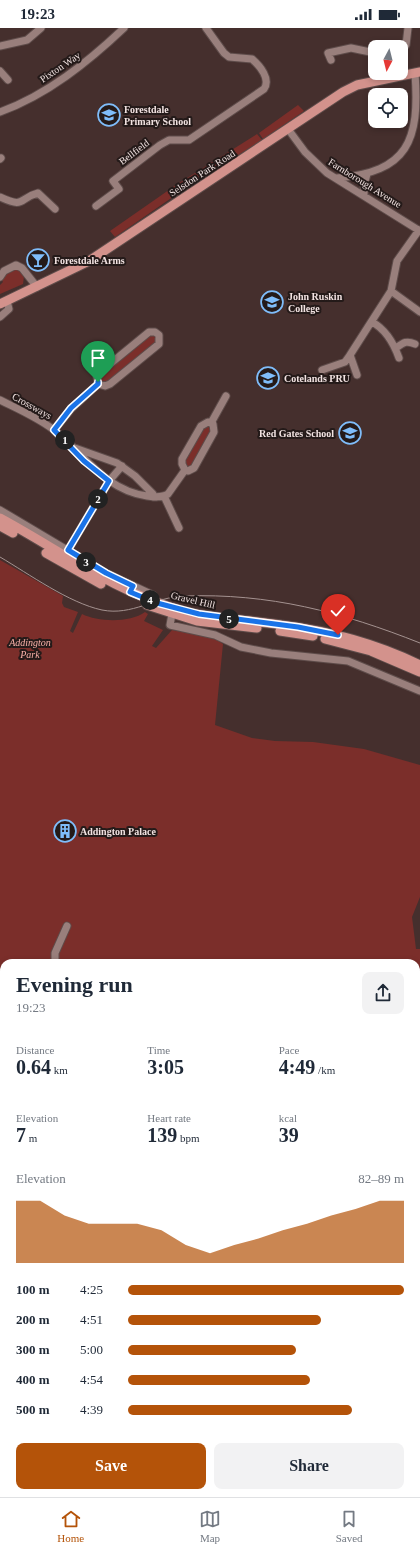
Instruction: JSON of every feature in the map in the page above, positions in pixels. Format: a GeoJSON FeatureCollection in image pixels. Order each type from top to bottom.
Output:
{"type":"FeatureCollection","features":[{"type":"Feature","properties":{"kind":"main road","name":"Selsdon Park Road"},"geometry":{"type":"LineString","coordinates":[[3,303],[89,261],[342,92],[357,85],[417,72]]}},
{"type":"Feature","properties":{"kind":"main road","name":"Gravel Hill"},"geometry":{"type":"LineString","coordinates":[[0,518],[102,578],[132,589],[157,603],[199,614],[298,627],[352,639],[383,649],[420,665]]}},
{"type":"Feature","properties":{"kind":"main road","name":"Gravel Hill"},"geometry":{"type":"LineString","coordinates":[[0,526],[100,584],[171,618],[290,632],[342,643],[376,653],[420,672]]}},
{"type":"Feature","properties":{"kind":"street"},"geometry":{"type":"LineString","coordinates":[[0,46],[27,40],[41,28]]}},
{"type":"Feature","properties":{"kind":"street","name":"Pixton Way"},"geometry":{"type":"LineString","coordinates":[[0,112],[12,108],[61,80],[97,53],[124,28]]}},
{"type":"Feature","properties":{"kind":"street","name":"Bellfield"},"geometry":{"type":"LineString","coordinates":[[96,206],[118,189],[112,181],[160,145],[169,140],[189,140],[264,89],[266,86],[266,78],[252,59],[229,57],[224,53],[206,28]]}},
{"type":"Feature","properties":{"kind":"street"},"geometry":{"type":"LineString","coordinates":[[407,40],[408,28]]}},
{"type":"Feature","properties":{"kind":"street"},"geometry":{"type":"LineString","coordinates":[[331,60],[328,53],[351,48],[368,52]]}},
{"type":"Feature","properties":{"kind":"street"},"geometry":{"type":"LineString","coordinates":[[0,71],[8,80]]}},
{"type":"Feature","properties":{"kind":"street"},"geometry":{"type":"LineString","coordinates":[[337,178],[367,174],[394,161],[412,143],[416,132],[418,118],[417,72]]}},
{"type":"Feature","properties":{"kind":"street","name":"Farnborough Avenue"},"geometry":{"type":"LineString","coordinates":[[288,129],[309,156],[327,173],[420,230]]}},
{"type":"Feature","properties":{"kind":"street"},"geometry":{"type":"LineString","coordinates":[[364,195],[364,185],[367,174]]}},
{"type":"Feature","properties":{"kind":"street"},"geometry":{"type":"LineString","coordinates":[[0,197],[12,202],[21,202],[30,195],[38,193],[55,209]]}},
{"type":"Feature","properties":{"kind":"street"},"geometry":{"type":"LineString","coordinates":[[322,370],[333,363],[345,362],[350,355],[391,291],[397,261],[420,230]]}},
{"type":"Feature","properties":{"kind":"street"},"geometry":{"type":"LineString","coordinates":[[0,277],[4,272],[16,265],[22,268],[36,287]]}},
{"type":"Feature","properties":{"kind":"street"},"geometry":{"type":"LineString","coordinates":[[391,291],[420,312]]}},
{"type":"Feature","properties":{"kind":"street"},"geometry":{"type":"LineString","coordinates":[[0,317],[9,309],[3,303]]}},
{"type":"Feature","properties":{"kind":"street"},"geometry":{"type":"LineString","coordinates":[[372,322],[379,326],[396,348],[400,358]]}},
{"type":"Feature","properties":{"kind":"street"},"geometry":{"type":"LineString","coordinates":[[149,332],[155,332],[159,335],[159,344],[110,384],[105,386],[98,384],[97,378],[99,373],[149,332]]}},
{"type":"Feature","properties":{"kind":"street"},"geometry":{"type":"LineString","coordinates":[[396,348],[404,342],[409,341],[415,344]]}},
{"type":"Feature","properties":{"kind":"street"},"geometry":{"type":"LineString","coordinates":[[350,355],[357,375]]}},
{"type":"Feature","properties":{"kind":"street"},"geometry":{"type":"LineString","coordinates":[[54,430],[71,408],[98,384]]}},
{"type":"Feature","properties":{"kind":"street"},"geometry":{"type":"LineString","coordinates":[[211,423],[226,396]]}},
{"type":"Feature","properties":{"kind":"street","name":"Crossways"},"geometry":{"type":"LineString","coordinates":[[0,400],[30,414],[54,430],[84,461],[109,481],[139,494],[153,497],[164,496]]}},
{"type":"Feature","properties":{"kind":"street"},"geometry":{"type":"LineString","coordinates":[[185,470],[182,468],[182,459],[201,426],[208,422],[211,423]]}},
{"type":"Feature","properties":{"kind":"street"},"geometry":{"type":"LineString","coordinates":[[185,470],[188,471],[194,468],[214,432],[214,427],[211,423]]}},
{"type":"Feature","properties":{"kind":"street","name":"Crossways"},"geometry":{"type":"LineString","coordinates":[[72,447],[100,456],[122,466],[153,494],[153,497]]}},
{"type":"Feature","properties":{"kind":"street"},"geometry":{"type":"LineString","coordinates":[[68,550],[109,481],[122,466]]}},
{"type":"Feature","properties":{"kind":"street"},"geometry":{"type":"LineString","coordinates":[[179,528],[164,496],[168,494],[185,470]]}},
{"type":"Feature","properties":{"kind":"street","name":"Gravel Hill"},"geometry":{"type":"LineString","coordinates":[[0,510],[132,589],[153,595]]}},
{"type":"Feature","properties":{"kind":"street","name":"Gravel Hill"},"geometry":{"type":"LineString","coordinates":[[171,618],[170,625],[215,635],[241,647],[271,653],[348,662],[420,691]]}},
{"type":"Feature","properties":{"kind":"street"},"geometry":{"type":"LineString","coordinates":[[55,959],[55,954],[67,926]]}},
{"type":"Feature","properties":{"kind":"green space"},"geometry":{"type":"Polygon","coordinates":[[[298,105],[304,111],[263,139],[259,133],[298,105]]]}},
{"type":"Feature","properties":{"kind":"green space"},"geometry":{"type":"Polygon","coordinates":[[[257,134],[262,140],[180,192],[115,237],[110,231],[176,185],[257,134]]]}},
{"type":"Feature","properties":{"kind":"green space"},"geometry":{"type":"Polygon","coordinates":[[[15,269],[20,271],[24,276],[23,284],[0,294],[0,285],[3,282],[1,279],[15,269]]]}},
{"type":"Feature","properties":{"kind":"green space"},"geometry":{"type":"Polygon","coordinates":[[[149,335],[156,336],[156,344],[106,383],[101,382],[100,376],[149,335]]]}},
{"type":"Feature","properties":{"kind":"green space"},"geometry":{"type":"Polygon","coordinates":[[[210,425],[211,431],[193,464],[188,468],[183,462],[201,430],[210,425]]]}},
{"type":"Feature","properties":{"kind":"green space","name":"Addington Park"},"geometry":{"type":"Polygon","coordinates":[[[0,560],[63,596],[62,603],[64,607],[78,612],[70,631],[73,633],[82,614],[96,619],[123,620],[139,616],[145,612],[148,614],[144,621],[163,630],[152,646],[156,648],[172,630],[213,637],[223,644],[215,725],[252,738],[275,741],[313,742],[364,749],[420,765],[420,897],[412,917],[416,949],[420,949],[420,959],[0,959],[0,560]]]}},
{"type":"Feature","properties":{"kind":"tram line"},"geometry":{"type":"LineString","coordinates":[[0,557],[63,595],[102,610],[123,610],[163,599],[184,596],[215,596],[275,601],[305,607],[362,622],[420,643]]}},
{"type":"Feature","properties":{"kind":"place","name":"Forestdale Primary School"},"geometry":{"type":"Point","coordinates":[109,115]}},
{"type":"Feature","properties":{"kind":"place","name":"Forestdale Arms"},"geometry":{"type":"Point","coordinates":[38,260]}},
{"type":"Feature","properties":{"kind":"place","name":"John Ruskin College"},"geometry":{"type":"Point","coordinates":[272,302]}},
{"type":"Feature","properties":{"kind":"place","name":"Cotelands PRU"},"geometry":{"type":"Point","coordinates":[268,378]}},
{"type":"Feature","properties":{"kind":"place","name":"Red Gates School"},"geometry":{"type":"Point","coordinates":[350,433]}},
{"type":"Feature","properties":{"kind":"place","name":"Addington Palace"},"geometry":{"type":"Point","coordinates":[65,831]}},
{"type":"Feature","properties":{"kind":"route"},"geometry":{"type":"LineString","coordinates":[[98,382],[98,384],[71,408],[54,430],[84,461],[109,481],[68,550],[86,562],[133,586],[130,592],[172,608],[199,614],[281,624],[338,635]]}}]}
